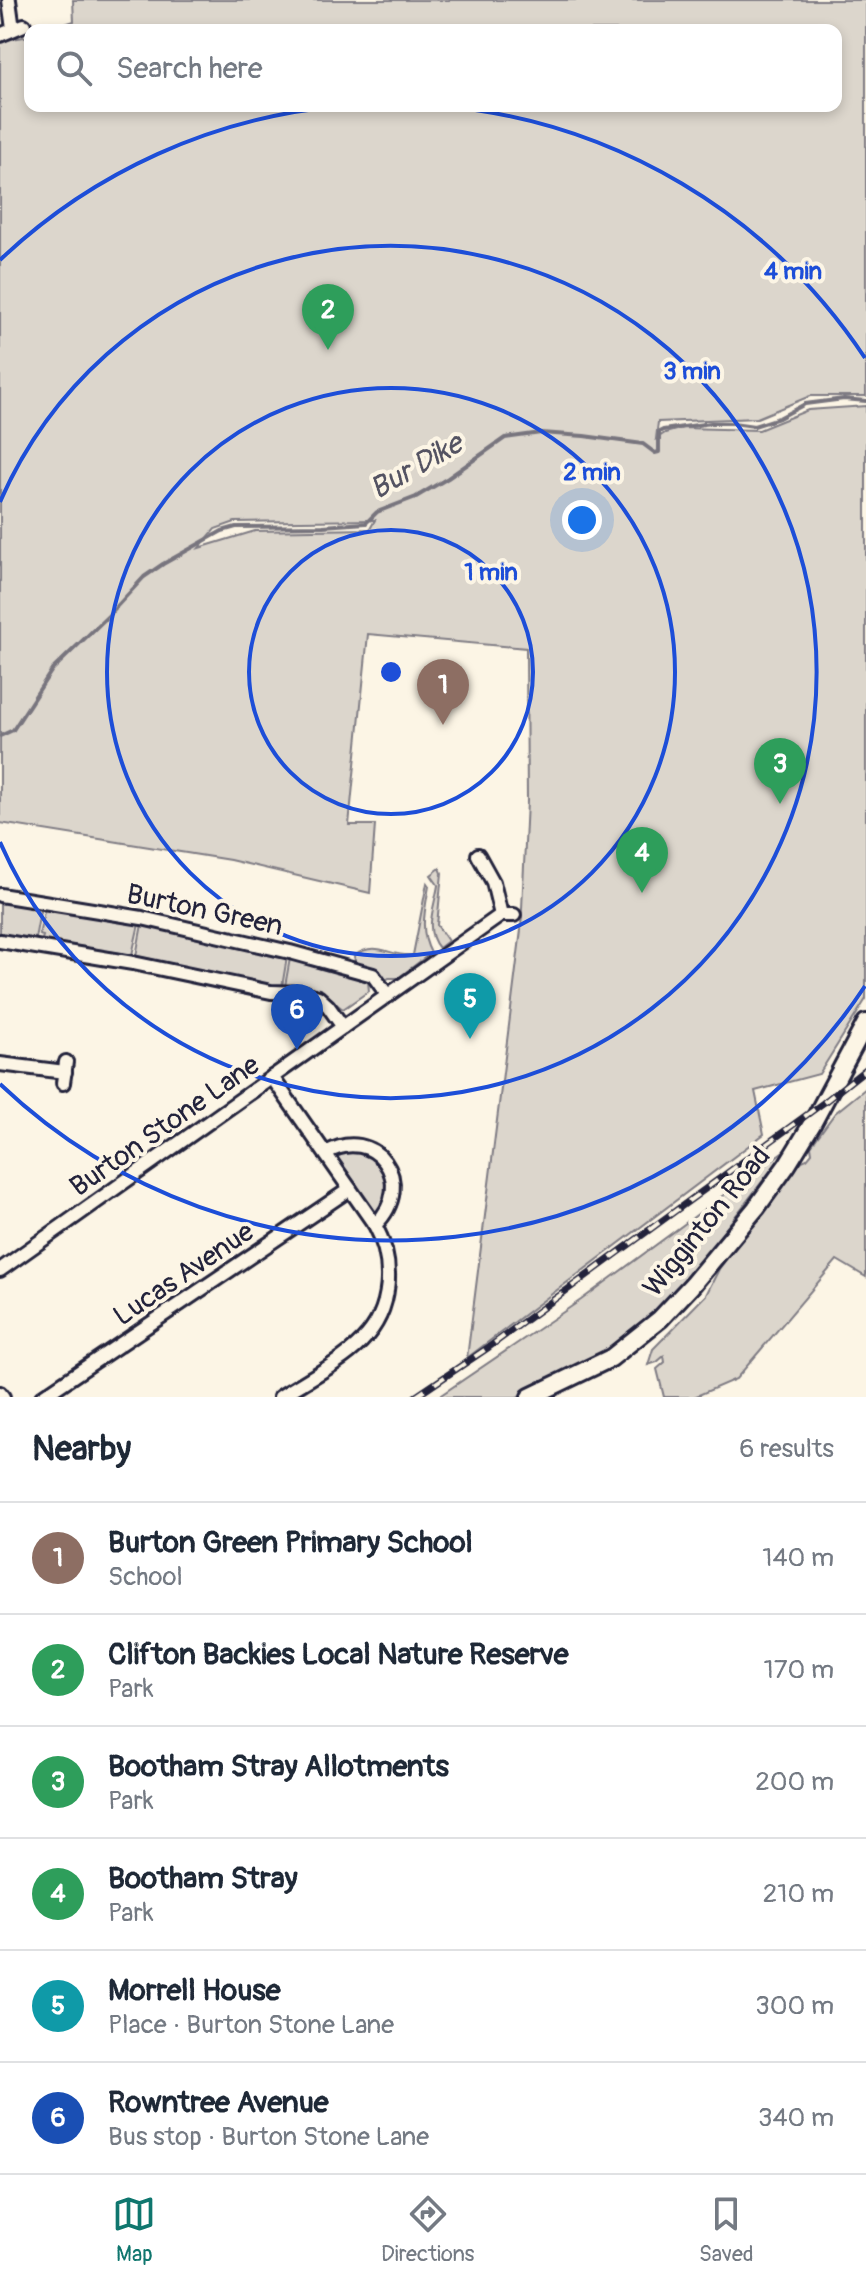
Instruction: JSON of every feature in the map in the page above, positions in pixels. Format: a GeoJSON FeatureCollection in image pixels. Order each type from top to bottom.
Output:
{"type":"FeatureCollection","features":[{"type":"Feature","properties":{"kind":"main road","name":"Wigginton Road"},"geometry":{"type":"LineString","coordinates":[[530,1397],[611,1358],[660,1319],[691,1286],[756,1208],[787,1165],[866,1023]]}},
{"type":"Feature","properties":{"kind":"street"},"geometry":{"type":"LineString","coordinates":[[0,35],[19,27],[9,0]]}},
{"type":"Feature","properties":{"kind":"street","name":"Burton Stone Lane"},"geometry":{"type":"LineString","coordinates":[[0,1270],[343,1027],[508,915],[478,855]]}},
{"type":"Feature","properties":{"kind":"street","name":"Burton Green"},"geometry":{"type":"LineString","coordinates":[[0,895],[142,918],[290,952],[373,975],[388,996]]}},
{"type":"Feature","properties":{"kind":"street"},"geometry":{"type":"LineString","coordinates":[[0,941],[133,963],[271,992],[305,993],[318,997],[343,1027]]}},
{"type":"Feature","properties":{"kind":"street"},"geometry":{"type":"LineString","coordinates":[[0,1064],[65,1072]]}},
{"type":"Feature","properties":{"kind":"street"},"geometry":{"type":"LineString","coordinates":[[272,1077],[375,1225],[389,1266],[387,1291],[379,1317],[365,1339],[280,1397]]}},
{"type":"Feature","properties":{"kind":"street"},"geometry":{"type":"LineString","coordinates":[[326,1153],[357,1145],[374,1152],[387,1164],[394,1183],[393,1201],[375,1225]]}},
{"type":"Feature","properties":{"kind":"street","name":"Lucas Avenue"},"geometry":{"type":"LineString","coordinates":[[42,1397],[350,1189]]}},
{"type":"Feature","properties":{"kind":"shaded area"},"geometry":{"type":"Polygon","coordinates":[[[73,0],[866,0],[866,396],[810,396],[757,418],[658,422],[656,439],[683,428],[759,430],[808,410],[866,406],[866,999],[819,1074],[755,1091],[764,1134],[467,1358],[521,930],[527,801],[526,648],[368,634],[349,825],[375,825],[370,893],[230,860],[0,823],[0,41],[24,37],[24,112],[842,112],[842,24],[65,24],[74,21],[73,0]],[[375,520],[235,522],[215,529],[199,548],[255,531],[370,529],[375,520]]]}},
{"type":"Feature","properties":{"kind":"shaded area"},"geometry":{"type":"Polygon","coordinates":[[[440,868],[437,925],[448,941],[439,948],[431,926],[438,885],[431,875],[440,868]]]}},
{"type":"Feature","properties":{"kind":"shaded area"},"geometry":{"type":"Polygon","coordinates":[[[427,883],[424,928],[431,953],[398,978],[384,981],[356,966],[354,956],[370,949],[413,955],[427,883]]]}},
{"type":"Feature","properties":{"kind":"shaded area"},"geometry":{"type":"Polygon","coordinates":[[[0,902],[41,906],[35,939],[0,935],[0,902]]]}},
{"type":"Feature","properties":{"kind":"shaded area"},"geometry":{"type":"Polygon","coordinates":[[[45,907],[139,924],[132,955],[42,940],[43,936],[39,935],[45,907]]]}},
{"type":"Feature","properties":{"kind":"shaded area"},"geometry":{"type":"Polygon","coordinates":[[[142,924],[287,957],[282,987],[136,956],[142,924]]]}},
{"type":"Feature","properties":{"kind":"shaded area"},"geometry":{"type":"Polygon","coordinates":[[[290,958],[365,979],[369,991],[343,1009],[315,988],[285,986],[290,958]]]}},
{"type":"Feature","properties":{"kind":"shaded area"},"geometry":{"type":"Polygon","coordinates":[[[866,1088],[866,1277],[837,1260],[736,1379],[694,1397],[664,1397],[657,1369],[665,1362],[664,1356],[648,1365],[653,1349],[706,1295],[719,1269],[784,1182],[812,1153],[811,1146],[835,1113],[866,1088]]]}},
{"type":"Feature","properties":{"kind":"shaded area"},"geometry":{"type":"Polygon","coordinates":[[[789,1147],[682,1285],[657,1313],[631,1333],[595,1358],[517,1397],[438,1397],[581,1300],[789,1147]]]}},
{"type":"Feature","properties":{"kind":"shaded area"},"geometry":{"type":"Polygon","coordinates":[[[350,1150],[369,1153],[385,1169],[389,1184],[385,1205],[376,1216],[333,1155],[350,1150]]]}},
{"type":"Feature","properties":{"kind":"waterway","name":"Bur Dike"},"geometry":{"type":"LineString","coordinates":[[0,736],[13,730],[52,670],[144,577],[222,531],[236,527],[366,523],[377,512],[416,497],[448,478],[505,438],[541,433],[584,436],[643,444],[655,453],[659,452],[659,432],[663,430],[711,423],[754,426],[779,418],[805,404],[844,399],[866,401]]}},
{"type":"Feature","properties":{"kind":"railway"},"geometry":{"type":"LineString","coordinates":[[415,1397],[489,1347],[866,1069]]}},
{"type":"Feature","properties":{"kind":"place","name":"Clifton Backies Local Nature Reserve"},"geometry":{"type":"Point","coordinates":[328,350]}},
{"type":"Feature","properties":{"kind":"place","name":"Burton Green Primary School"},"geometry":{"type":"Point","coordinates":[443,725]}},
{"type":"Feature","properties":{"kind":"place","name":"Bootham Stray Allotments"},"geometry":{"type":"Point","coordinates":[780,804]}},
{"type":"Feature","properties":{"kind":"place","name":"Bootham Stray"},"geometry":{"type":"Point","coordinates":[642,893]}},
{"type":"Feature","properties":{"kind":"place","name":"Morrell House"},"geometry":{"type":"Point","coordinates":[470,1039]}},
{"type":"Feature","properties":{"kind":"place","name":"Rowntree Avenue"},"geometry":{"type":"Point","coordinates":[297,1050]}}]}
